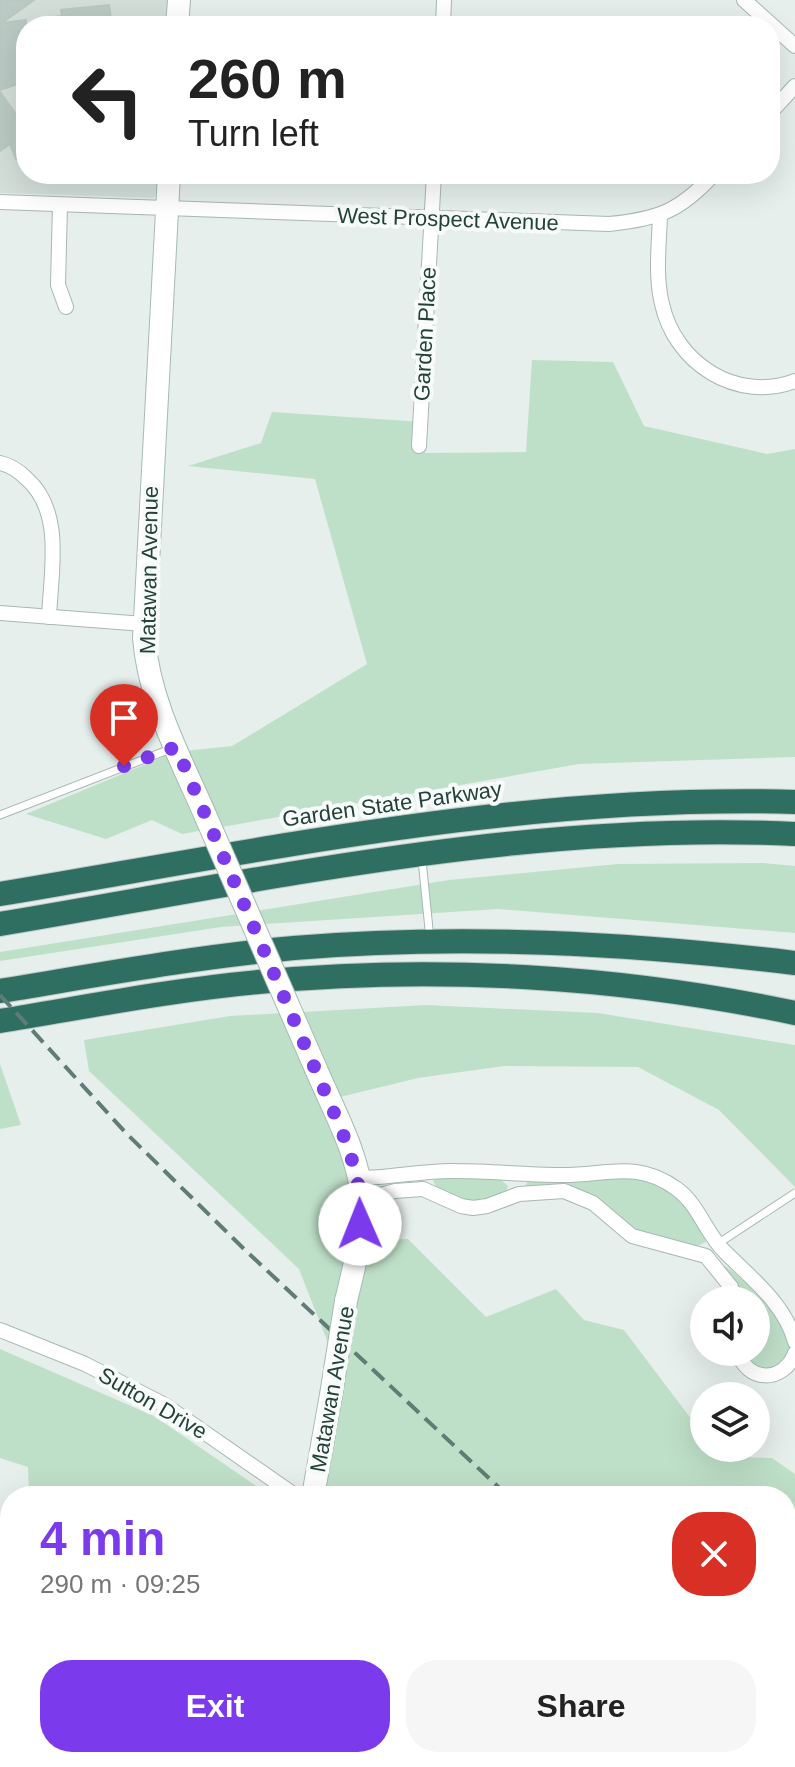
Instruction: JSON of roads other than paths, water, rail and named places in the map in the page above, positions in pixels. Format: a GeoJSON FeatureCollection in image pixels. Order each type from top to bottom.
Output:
{"type":"FeatureCollection","features":[{"type":"Feature","properties":{"kind":"highway","name":"Garden State Parkway"},"geometry":{"type":"LineString","coordinates":[[0,894],[406,826],[492,815],[649,802],[795,802]]}},
{"type":"Feature","properties":{"kind":"highway"},"geometry":{"type":"LineString","coordinates":[[0,924],[421,854],[515,842],[604,835],[716,832],[795,834]]}},
{"type":"Feature","properties":{"kind":"highway"},"geometry":{"type":"LineString","coordinates":[[0,991],[248,953],[430,941],[510,940],[608,945],[795,963]]}},
{"type":"Feature","properties":{"kind":"highway"},"geometry":{"type":"LineString","coordinates":[[0,1021],[260,982],[406,975],[503,976],[599,983],[697,995],[795,1013]]}},
{"type":"Feature","properties":{"kind":"street"},"geometry":{"type":"LineString","coordinates":[[744,0],[762,16]]}},
{"type":"Feature","properties":{"kind":"street"},"geometry":{"type":"LineString","coordinates":[[780,32],[795,46]]}},
{"type":"Feature","properties":{"kind":"street"},"geometry":{"type":"LineString","coordinates":[[780,102],[795,86]]}},
{"type":"Feature","properties":{"kind":"street","name":"Matawan Avenue"},"geometry":{"type":"LineString","coordinates":[[168,184],[144,624],[145,657],[150,681],[176,747],[316,1069],[360,1189],[358,1247],[315,1486]]}},
{"type":"Feature","properties":{"kind":"street","name":"Garden Place"},"geometry":{"type":"LineString","coordinates":[[419,446],[434,184]]}},
{"type":"Feature","properties":{"kind":"street","name":"West Prospect Avenue"},"geometry":{"type":"LineString","coordinates":[[0,202],[609,224],[660,216],[679,208],[705,184]]}},
{"type":"Feature","properties":{"kind":"street"},"geometry":{"type":"LineString","coordinates":[[60,205],[58,285],[66,307]]}},
{"type":"Feature","properties":{"kind":"street"},"geometry":{"type":"LineString","coordinates":[[660,216],[659,281],[662,306],[676,339],[686,353],[710,373],[739,385],[772,387],[795,381]]}},
{"type":"Feature","properties":{"kind":"street"},"geometry":{"type":"LineString","coordinates":[[0,463],[16,469],[33,485],[48,509],[52,527],[49,617]]}},
{"type":"Feature","properties":{"kind":"street"},"geometry":{"type":"LineString","coordinates":[[0,613],[144,624]]}},
{"type":"Feature","properties":{"kind":"street"},"geometry":{"type":"LineString","coordinates":[[360,1189],[388,1178],[454,1170],[563,1175],[612,1169],[652,1175],[686,1197],[717,1245],[777,1304],[795,1342]]}},
{"type":"Feature","properties":{"kind":"street"},"geometry":{"type":"LineString","coordinates":[[422,1173],[423,1189]]}},
{"type":"Feature","properties":{"kind":"street"},"geometry":{"type":"LineString","coordinates":[[515,1174],[519,1194]]}},
{"type":"Feature","properties":{"kind":"street"},"geometry":{"type":"LineString","coordinates":[[360,1189],[423,1189],[473,1208],[519,1194],[564,1191],[593,1203],[632,1236],[706,1256],[730,1286]]}},
{"type":"Feature","properties":{"kind":"street"},"geometry":{"type":"LineString","coordinates":[[706,1256],[717,1245]]}},
{"type":"Feature","properties":{"kind":"street","name":"Sutton Drive"},"geometry":{"type":"LineString","coordinates":[[0,1330],[85,1364],[165,1405],[282,1486]]}},
{"type":"Feature","properties":{"kind":"street"},"geometry":{"type":"LineString","coordinates":[[744,1366],[767,1377],[786,1369],[795,1353]]}},
{"type":"Feature","properties":{"kind":"lane"},"geometry":{"type":"LineString","coordinates":[[0,815],[176,747]]}},
{"type":"Feature","properties":{"kind":"lane"},"geometry":{"type":"LineString","coordinates":[[421,854],[430,941]]}},
{"type":"Feature","properties":{"kind":"lane"},"geometry":{"type":"LineString","coordinates":[[717,1245],[795,1193]]}},
{"type":"Feature","properties":{"kind":"railway"},"geometry":{"type":"LineString","coordinates":[[0,995],[125,1132],[244,1249],[497,1486]]}}]}
